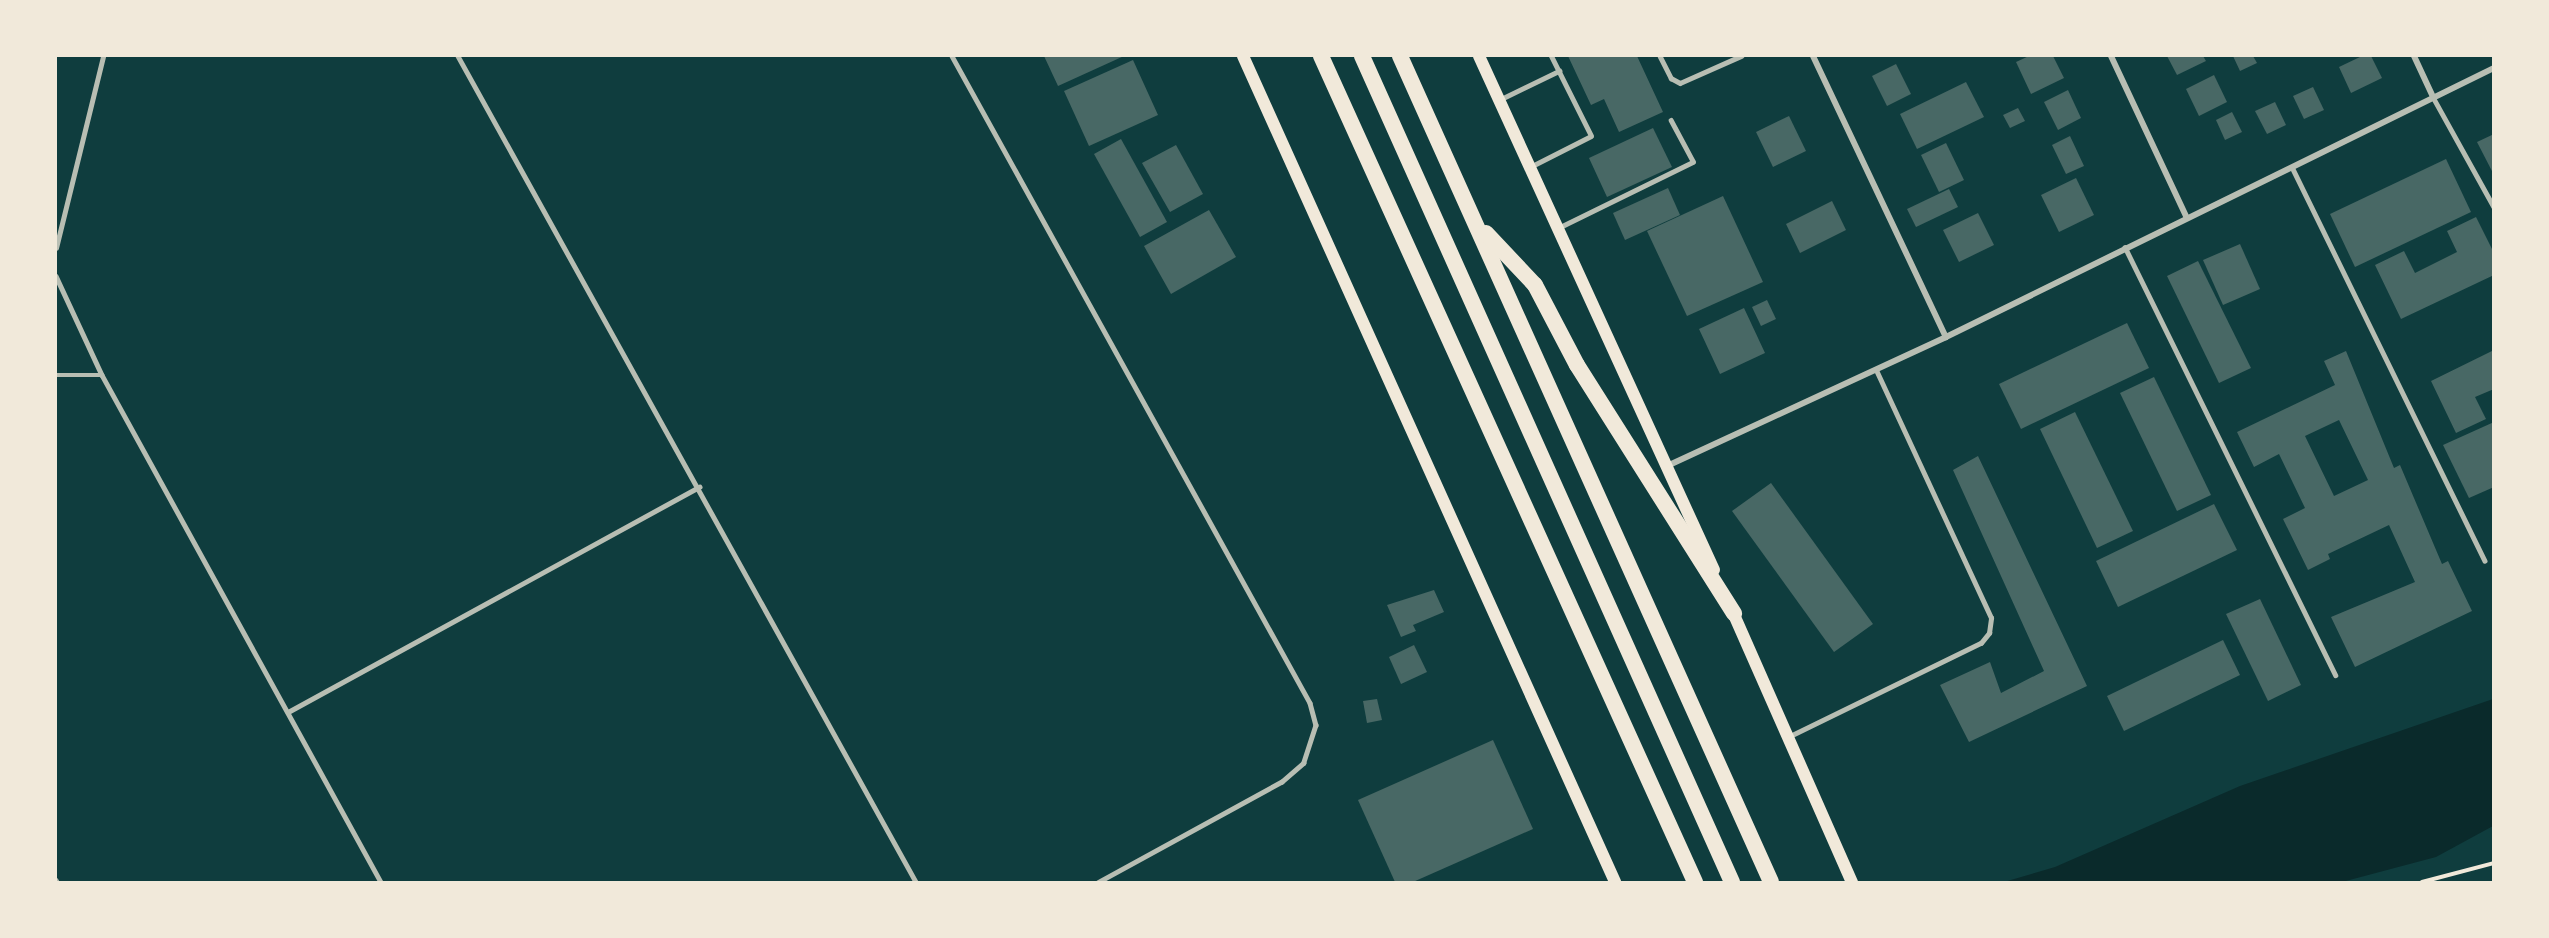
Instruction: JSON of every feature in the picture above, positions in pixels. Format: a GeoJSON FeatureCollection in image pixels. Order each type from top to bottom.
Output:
{"type":"FeatureCollection","features":[{"type":"Feature","properties":{"kind":"highway"},"geometry":{"type":"LineString","coordinates":[[1321,56],[1629,730],[1695,882]]}},
{"type":"Feature","properties":{"kind":"highway"},"geometry":{"type":"LineString","coordinates":[[1362,56],[1662,721],[1732,882]]}},
{"type":"Feature","properties":{"kind":"highway"},"geometry":{"type":"LineString","coordinates":[[1400,56],[1771,882]]}},
{"type":"Feature","properties":{"kind":"highway"},"geometry":{"type":"LineString","coordinates":[[1477,224],[1535,285],[1596,395],[1734,613]]}},
{"type":"Feature","properties":{"kind":"main road"},"geometry":{"type":"LineString","coordinates":[[1243,56],[1615,882]]}},
{"type":"Feature","properties":{"kind":"main road"},"geometry":{"type":"LineString","coordinates":[[1479,56],[1734,613],[1852,882]]}},
{"type":"Feature","properties":{"kind":"street"},"geometry":{"type":"LineString","coordinates":[[1813,56],[1946,337]]}},
{"type":"Feature","properties":{"kind":"street"},"geometry":{"type":"LineString","coordinates":[[2111,56],[2186,216]]}},
{"type":"Feature","properties":{"kind":"street"},"geometry":{"type":"LineString","coordinates":[[2414,56],[2433,97]]}},
{"type":"Feature","properties":{"kind":"street"},"geometry":{"type":"LineString","coordinates":[[1666,466],[1946,337],[2124,246],[2293,169],[2493,68]]}},
{"type":"Feature","properties":{"kind":"lane"},"geometry":{"type":"LineString","coordinates":[[56,248],[103,56]]}},
{"type":"Feature","properties":{"kind":"lane"},"geometry":{"type":"LineString","coordinates":[[458,56],[916,882]]}},
{"type":"Feature","properties":{"kind":"lane"},"geometry":{"type":"LineString","coordinates":[[952,56],[1310,703],[1316,725],[1304,763],[1282,782],[1100,882]]}},
{"type":"Feature","properties":{"kind":"lane"},"geometry":{"type":"LineString","coordinates":[[1530,167],[1591,136],[1551,56]]}},
{"type":"Feature","properties":{"kind":"lane"},"geometry":{"type":"LineString","coordinates":[[1660,56],[1671,78],[1680,83],[1742,56]]}},
{"type":"Feature","properties":{"kind":"lane"},"geometry":{"type":"LineString","coordinates":[[1499,100],[1559,71]]}},
{"type":"Feature","properties":{"kind":"lane"},"geometry":{"type":"LineString","coordinates":[[2433,97],[2493,207]]}},
{"type":"Feature","properties":{"kind":"lane"},"geometry":{"type":"LineString","coordinates":[[1558,228],[1693,162],[1671,121]]}},
{"type":"Feature","properties":{"kind":"lane"},"geometry":{"type":"LineString","coordinates":[[2293,169],[2485,561]]}},
{"type":"Feature","properties":{"kind":"lane"},"geometry":{"type":"LineString","coordinates":[[2124,246],[2336,675]]}},
{"type":"Feature","properties":{"kind":"lane"},"geometry":{"type":"LineString","coordinates":[[56,276],[102,375],[381,882]]}},
{"type":"Feature","properties":{"kind":"lane"},"geometry":{"type":"LineString","coordinates":[[1788,738],[1982,643],[1989,633],[1991,618],[1876,370]]}},
{"type":"Feature","properties":{"kind":"lane"},"geometry":{"type":"LineString","coordinates":[[56,375],[102,375]]}},
{"type":"Feature","properties":{"kind":"lane"},"geometry":{"type":"LineString","coordinates":[[288,712],[699,487]]}},
{"type":"Feature","properties":{"kind":"path"},"geometry":{"type":"LineString","coordinates":[[2422,882],[2493,862]]}},
{"type":"Feature","properties":{"kind":"water"},"geometry":{"type":"Polygon","coordinates":[[[2493,699],[2493,826],[2436,857],[2342,882],[2004,882],[2055,867],[2240,786],[2493,699]]]}},
{"type":"Feature","properties":{"kind":"building"},"geometry":{"type":"Polygon","coordinates":[[[1044,56],[1124,56],[1058,86],[1044,56]]]}},
{"type":"Feature","properties":{"kind":"building"},"geometry":{"type":"Polygon","coordinates":[[[1568,56],[1637,56],[1663,112],[1619,132],[1604,99],[1591,105],[1568,56]]]}},
{"type":"Feature","properties":{"kind":"building"},"geometry":{"type":"Polygon","coordinates":[[[2029,56],[2053,56],[2064,78],[2031,94],[2016,62],[2029,56]]]}},
{"type":"Feature","properties":{"kind":"building"},"geometry":{"type":"Polygon","coordinates":[[[2167,56],[2203,56],[2206,61],[2177,75],[2167,56]]]}},
{"type":"Feature","properties":{"kind":"building"},"geometry":{"type":"Polygon","coordinates":[[[2233,56],[2253,56],[2257,63],[2240,71],[2233,56]]]}},
{"type":"Feature","properties":{"kind":"building"},"geometry":{"type":"Polygon","coordinates":[[[2362,56],[2371,56],[2382,78],[2351,93],[2339,67],[2362,56]]]}},
{"type":"Feature","properties":{"kind":"building"},"geometry":{"type":"Polygon","coordinates":[[[1133,60],[1158,115],[1089,146],[1064,91],[1133,60]]]}},
{"type":"Feature","properties":{"kind":"building"},"geometry":{"type":"Polygon","coordinates":[[[1896,64],[1911,94],[1887,106],[1872,76],[1896,64]]]}},
{"type":"Feature","properties":{"kind":"building"},"geometry":{"type":"Polygon","coordinates":[[[2214,75],[2227,102],[2199,116],[2186,89],[2214,75]]]}},
{"type":"Feature","properties":{"kind":"building"},"geometry":{"type":"Polygon","coordinates":[[[1966,82],[1984,117],[1917,149],[1900,114],[1966,82]]]}},
{"type":"Feature","properties":{"kind":"building"},"geometry":{"type":"Polygon","coordinates":[[[2313,87],[2324,110],[2304,119],[2293,96],[2313,87]]]}},
{"type":"Feature","properties":{"kind":"building"},"geometry":{"type":"Polygon","coordinates":[[[2068,90],[2081,118],[2058,130],[2044,102],[2068,90]]]}},
{"type":"Feature","properties":{"kind":"building"},"geometry":{"type":"Polygon","coordinates":[[[2275,102],[2286,125],[2267,134],[2255,111],[2275,102]]]}},
{"type":"Feature","properties":{"kind":"building"},"geometry":{"type":"Polygon","coordinates":[[[2018,108],[2025,121],[2010,128],[2003,115],[2018,108]]]}},
{"type":"Feature","properties":{"kind":"building"},"geometry":{"type":"Polygon","coordinates":[[[2232,112],[2242,132],[2225,140],[2216,120],[2232,112]]]}},
{"type":"Feature","properties":{"kind":"building"},"geometry":{"type":"Polygon","coordinates":[[[1789,116],[1806,151],[1773,167],[1756,132],[1789,116]]]}},
{"type":"Feature","properties":{"kind":"building"},"geometry":{"type":"Polygon","coordinates":[[[1653,128],[1672,167],[1607,197],[1589,158],[1653,128]]]}},
{"type":"Feature","properties":{"kind":"building"},"geometry":{"type":"Polygon","coordinates":[[[2494,134],[2494,175],[2477,142],[2494,134]]]}},
{"type":"Feature","properties":{"kind":"building"},"geometry":{"type":"Polygon","coordinates":[[[2070,136],[2084,166],[2066,174],[2052,145],[2070,136]]]}},
{"type":"Feature","properties":{"kind":"building"},"geometry":{"type":"Polygon","coordinates":[[[1121,139],[1167,222],[1140,237],[1094,154],[1121,139]]]}},
{"type":"Feature","properties":{"kind":"building"},"geometry":{"type":"Polygon","coordinates":[[[1946,143],[1964,180],[1939,192],[1921,155],[1946,143]]]}},
{"type":"Feature","properties":{"kind":"building"},"geometry":{"type":"Polygon","coordinates":[[[1176,145],[1203,194],[1170,212],[1142,163],[1176,145]]]}},
{"type":"Feature","properties":{"kind":"building"},"geometry":{"type":"Polygon","coordinates":[[[2446,159],[2471,212],[2355,267],[2330,214],[2446,159]]]}},
{"type":"Feature","properties":{"kind":"building"},"geometry":{"type":"Polygon","coordinates":[[[2076,178],[2094,215],[2059,232],[2041,195],[2076,178]]]}},
{"type":"Feature","properties":{"kind":"building"},"geometry":{"type":"Polygon","coordinates":[[[1668,188],[1680,215],[1625,240],[1613,213],[1668,188]]]}},
{"type":"Feature","properties":{"kind":"building"},"geometry":{"type":"Polygon","coordinates":[[[1949,189],[1958,207],[1916,227],[1907,209],[1949,189]]]}},
{"type":"Feature","properties":{"kind":"building"},"geometry":{"type":"Polygon","coordinates":[[[1723,196],[1763,282],[1687,316],[1647,231],[1723,196]]]}},
{"type":"Feature","properties":{"kind":"building"},"geometry":{"type":"Polygon","coordinates":[[[1832,201],[1846,230],[1800,253],[1786,224],[1832,201]]]}},
{"type":"Feature","properties":{"kind":"building"},"geometry":{"type":"Polygon","coordinates":[[[1209,210],[1236,257],[1171,294],[1144,246],[1209,210]]]}},
{"type":"Feature","properties":{"kind":"building"},"geometry":{"type":"Polygon","coordinates":[[[1978,213],[1994,245],[1959,262],[1943,230],[1978,213]]]}},
{"type":"Feature","properties":{"kind":"building"},"geometry":{"type":"Polygon","coordinates":[[[2476,217],[2494,253],[2494,275],[2401,319],[2375,265],[2404,251],[2415,273],[2457,252],[2447,231],[2476,217]]]}},
{"type":"Feature","properties":{"kind":"building"},"geometry":{"type":"Polygon","coordinates":[[[2240,244],[2260,289],[2223,305],[2203,260],[2240,244]]]}},
{"type":"Feature","properties":{"kind":"building"},"geometry":{"type":"Polygon","coordinates":[[[2198,261],[2251,368],[2219,383],[2167,276],[2198,261]]]}},
{"type":"Feature","properties":{"kind":"building"},"geometry":{"type":"Polygon","coordinates":[[[1767,300],[1776,319],[1761,326],[1752,307],[1767,300]]]}},
{"type":"Feature","properties":{"kind":"building"},"geometry":{"type":"Polygon","coordinates":[[[1744,308],[1765,353],[1720,374],[1699,329],[1744,308]]]}},
{"type":"Feature","properties":{"kind":"building"},"geometry":{"type":"Polygon","coordinates":[[[2127,323],[2149,368],[2021,429],[1999,384],[2127,323]]]}},
{"type":"Feature","properties":{"kind":"building"},"geometry":{"type":"Polygon","coordinates":[[[2494,350],[2494,389],[2475,397],[2486,419],[2456,433],[2431,381],[2494,350]]]}},
{"type":"Feature","properties":{"kind":"building"},"geometry":{"type":"Polygon","coordinates":[[[2346,351],[2394,468],[2400,465],[2442,564],[2448,561],[2472,611],[2355,667],[2331,617],[2415,582],[2389,525],[2328,554],[2330,559],[2308,570],[2283,519],[2305,508],[2279,454],[2254,467],[2237,432],[2335,385],[2324,361],[2346,351]],[[2339,420],[2305,436],[2334,496],[2368,480],[2339,420]]]}},
{"type":"Feature","properties":{"kind":"building"},"geometry":{"type":"Polygon","coordinates":[[[2154,377],[2211,495],[2177,511],[2120,393],[2154,377]]]}},
{"type":"Feature","properties":{"kind":"building"},"geometry":{"type":"Polygon","coordinates":[[[2075,412],[2133,531],[2097,548],[2040,429],[2075,412]]]}},
{"type":"Feature","properties":{"kind":"building"},"geometry":{"type":"Polygon","coordinates":[[[2494,422],[2494,487],[2469,498],[2443,445],[2494,422]]]}},
{"type":"Feature","properties":{"kind":"building"},"geometry":{"type":"Polygon","coordinates":[[[1978,456],[2087,686],[1969,742],[1940,685],[1990,662],[2001,693],[2044,671],[1953,470],[1978,456]]]}},
{"type":"Feature","properties":{"kind":"building"},"geometry":{"type":"Polygon","coordinates":[[[1771,483],[1873,624],[1834,652],[1732,511],[1771,483]]]}},
{"type":"Feature","properties":{"kind":"building"},"geometry":{"type":"Polygon","coordinates":[[[2214,504],[2237,550],[2118,607],[2096,561],[2214,504]]]}},
{"type":"Feature","properties":{"kind":"building"},"geometry":{"type":"Polygon","coordinates":[[[1434,590],[1444,612],[1413,625],[1416,631],[1401,637],[1387,605],[1434,590]]]}},
{"type":"Feature","properties":{"kind":"building"},"geometry":{"type":"Polygon","coordinates":[[[2260,599],[2301,685],[2268,701],[2226,614],[2260,599]]]}},
{"type":"Feature","properties":{"kind":"building"},"geometry":{"type":"Polygon","coordinates":[[[2223,640],[2240,675],[2124,731],[2107,696],[2223,640]]]}},
{"type":"Feature","properties":{"kind":"building"},"geometry":{"type":"Polygon","coordinates":[[[1414,645],[1427,672],[1401,684],[1389,657],[1414,645]]]}},
{"type":"Feature","properties":{"kind":"building"},"geometry":{"type":"Polygon","coordinates":[[[1377,699],[1382,720],[1367,723],[1363,701],[1377,699]]]}},
{"type":"Feature","properties":{"kind":"building"},"geometry":{"type":"Polygon","coordinates":[[[1493,740],[1533,829],[1413,882],[1395,882],[1358,800],[1493,740]]]}}]}
